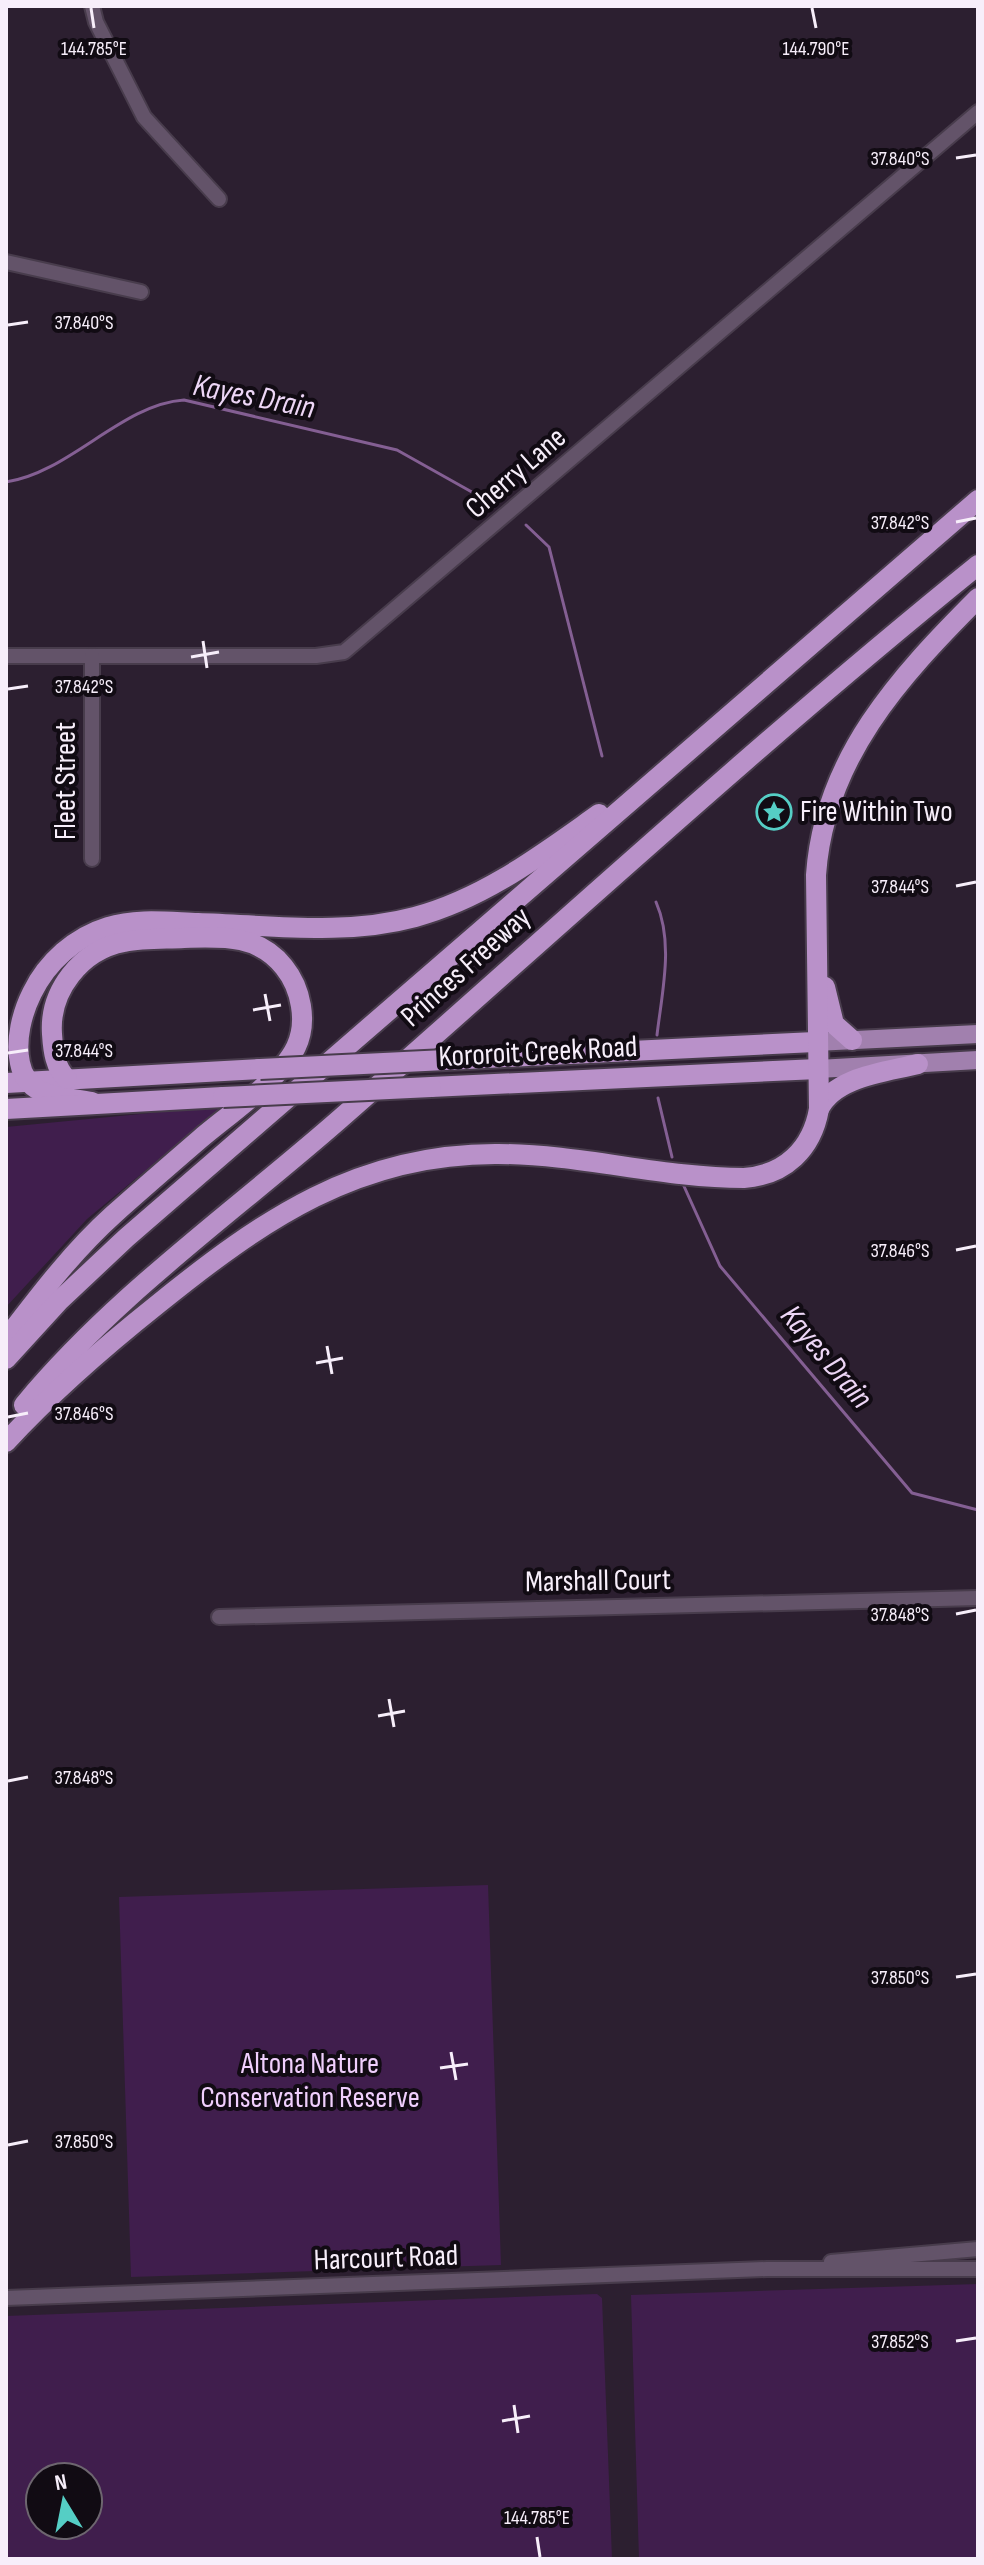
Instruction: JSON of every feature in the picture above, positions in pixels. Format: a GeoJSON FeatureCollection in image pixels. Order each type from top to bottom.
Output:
{"type":"FeatureCollection","features":[{"type":"Feature","properties":{"kind":"highway","name":"Princes Freeway"},"geometry":{"type":"LineString","coordinates":[[6,1359],[59,1301],[126,1238],[978,500]]}},
{"type":"Feature","properties":{"kind":"highway"},"geometry":{"type":"LineString","coordinates":[[92,1102],[43,1094],[16,1082],[19,1059],[12,1044],[28,1001],[48,967],[75,943],[107,927],[152,921],[366,925],[435,911],[492,887],[600,813],[933,540]]}},
{"type":"Feature","properties":{"kind":"highway","name":"Princes Freeway"},"geometry":{"type":"LineString","coordinates":[[6,1427],[86,1337],[978,565]]}},
{"type":"Feature","properties":{"kind":"highway"},"geometry":{"type":"LineString","coordinates":[[6,1442],[93,1357],[235,1243],[283,1211],[348,1180],[425,1160],[496,1154],[727,1178],[758,1177],[784,1167],[796,1157],[813,1135],[819,1109],[814,948],[818,847],[832,796],[850,753],[898,683],[978,598]]}},
{"type":"Feature","properties":{"kind":"highway"},"geometry":{"type":"LineString","coordinates":[[6,1339],[97,1230],[265,1083],[293,1054],[301,1031],[296,987],[277,959],[245,940],[160,939],[111,945],[90,956],[74,971],[55,1002],[51,1026],[53,1049],[58,1068],[67,1079]]}},
{"type":"Feature","properties":{"kind":"highway"},"geometry":{"type":"LineString","coordinates":[[814,948],[834,1024],[852,1040]]}},
{"type":"Feature","properties":{"kind":"highway","name":"Kororoit Creek Road"},"geometry":{"type":"LineString","coordinates":[[16,1082],[815,1042]]}},
{"type":"Feature","properties":{"kind":"highway"},"geometry":{"type":"LineString","coordinates":[[819,1109],[828,1095],[853,1082],[918,1064]]}},
{"type":"Feature","properties":{"kind":"highway","name":"Kororoit Creek Road"},"geometry":{"type":"LineString","coordinates":[[6,1109],[92,1102],[818,1069]]}},
{"type":"Feature","properties":{"kind":"main road","name":"Kororoit Creek Road"},"geometry":{"type":"LineString","coordinates":[[815,1042],[978,1034]]}},
{"type":"Feature","properties":{"kind":"main road","name":"Kororoit Creek Road"},"geometry":{"type":"LineString","coordinates":[[818,1069],[978,1060]]}},
{"type":"Feature","properties":{"kind":"street"},"geometry":{"type":"LineString","coordinates":[[92,6],[96,22],[144,117],[219,199]]}},
{"type":"Feature","properties":{"kind":"street","name":"Cherry Lane"},"geometry":{"type":"LineString","coordinates":[[6,656],[316,656],[344,652],[978,112]]}},
{"type":"Feature","properties":{"kind":"street"},"geometry":{"type":"LineString","coordinates":[[6,262],[141,292]]}},
{"type":"Feature","properties":{"kind":"street","name":"Fleet Street"},"geometry":{"type":"LineString","coordinates":[[92,656],[92,859]]}},
{"type":"Feature","properties":{"kind":"street","name":"Marshall Court"},"geometry":{"type":"LineString","coordinates":[[219,1617],[978,1598]]}},
{"type":"Feature","properties":{"kind":"street","name":"Harcourt Road"},"geometry":{"type":"LineString","coordinates":[[767,2269],[978,2249]]}},
{"type":"Feature","properties":{"kind":"street","name":"Harcourt Road"},"geometry":{"type":"LineString","coordinates":[[6,2298],[767,2269],[978,2269]]}},
{"type":"Feature","properties":{"kind":"green space"},"geometry":{"type":"Polygon","coordinates":[[[223,1106],[87,1219],[6,1307],[6,1127],[223,1106]]]}},
{"type":"Feature","properties":{"kind":"green space","name":"Altona Nature Conservation Reserve"},"geometry":{"type":"Polygon","coordinates":[[[488,1885],[501,2265],[131,2277],[119,1897],[488,1885]]]}},
{"type":"Feature","properties":{"kind":"green space"},"geometry":{"type":"Polygon","coordinates":[[[978,2284],[978,2559],[639,2559],[631,2295],[978,2284]]]}},
{"type":"Feature","properties":{"kind":"green space"},"geometry":{"type":"Polygon","coordinates":[[[597,2294],[602,2298],[612,2559],[6,2559],[6,2316],[597,2294]]]}},
{"type":"Feature","properties":{"kind":"waterway","name":"Kayes Drain"},"geometry":{"type":"LineString","coordinates":[[6,482],[52,466],[139,413],[161,404],[184,400],[397,450],[495,505]]}},
{"type":"Feature","properties":{"kind":"waterway","name":"Kayes Drain"},"geometry":{"type":"LineString","coordinates":[[526,525],[549,547],[602,756]]}},
{"type":"Feature","properties":{"kind":"waterway","name":"Kayes Drain"},"geometry":{"type":"LineString","coordinates":[[656,902],[666,951],[657,1035]]}},
{"type":"Feature","properties":{"kind":"waterway","name":"Kayes Drain"},"geometry":{"type":"LineString","coordinates":[[658,1098],[672,1157]]}},
{"type":"Feature","properties":{"kind":"waterway","name":"Kayes Drain"},"geometry":{"type":"LineString","coordinates":[[683,1184],[720,1266],[912,1493],[978,1510]]}},
{"type":"Feature","properties":{"kind":"place","name":"Fire Within Two"},"geometry":{"type":"Point","coordinates":[774,812]}}]}
